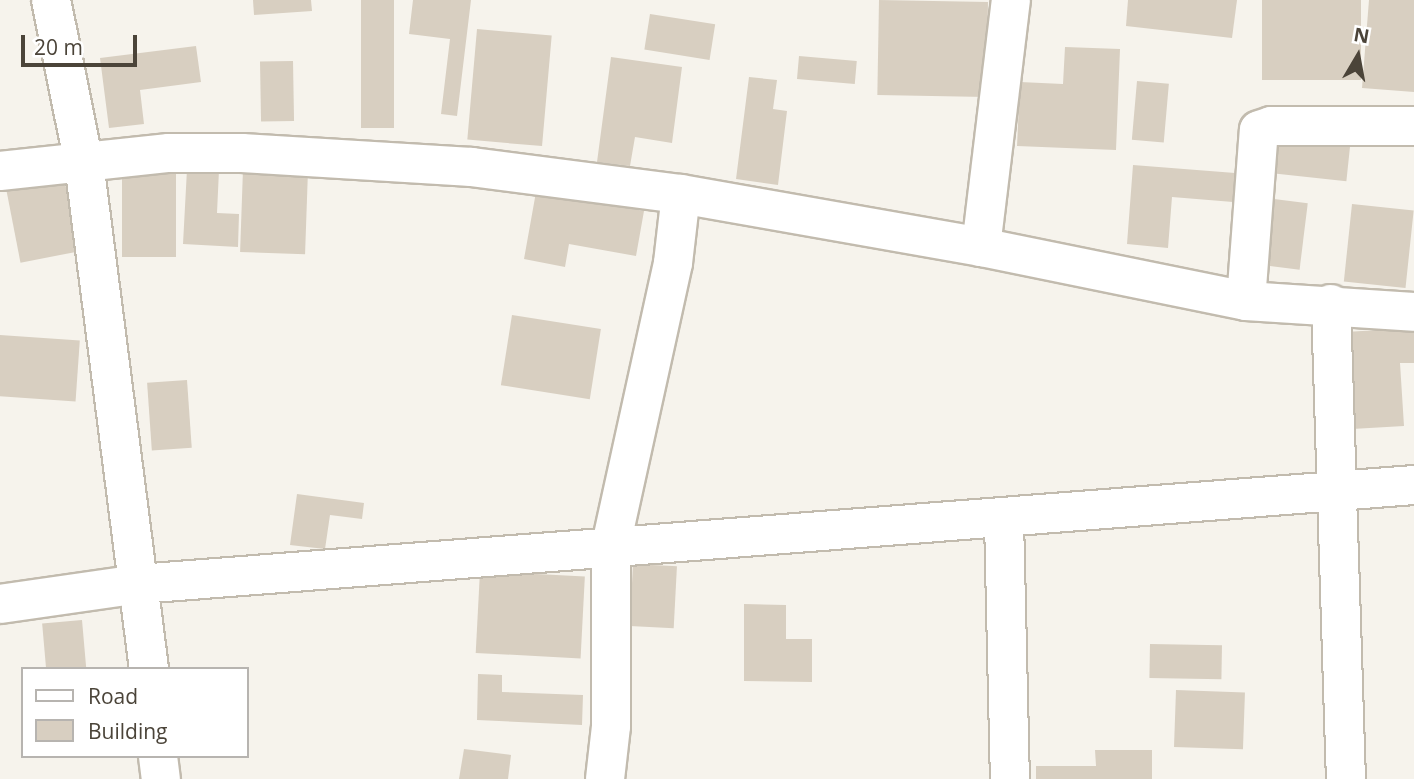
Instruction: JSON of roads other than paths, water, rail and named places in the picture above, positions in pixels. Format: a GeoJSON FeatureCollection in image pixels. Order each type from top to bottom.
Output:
{"type":"FeatureCollection","features":[{"type":"Feature","properties":{"kind":"street"},"geometry":{"type":"LineString","coordinates":[[51,0],[84,163],[149,667]]}},
{"type":"Feature","properties":{"kind":"street"},"geometry":{"type":"LineString","coordinates":[[981,247],[1011,0]]}},
{"type":"Feature","properties":{"kind":"street"},"geometry":{"type":"LineString","coordinates":[[1246,301],[1258,130],[1271,126],[1414,126]]}},
{"type":"Feature","properties":{"kind":"street"},"geometry":{"type":"LineString","coordinates":[[0,171],[169,153],[242,153],[472,167],[681,194],[981,247],[1246,301],[1331,304],[1414,312]]}},
{"type":"Feature","properties":{"kind":"street"},"geometry":{"type":"LineString","coordinates":[[605,779],[611,726],[611,545],[673,263],[681,194]]}},
{"type":"Feature","properties":{"kind":"street"},"geometry":{"type":"LineString","coordinates":[[1331,304],[1340,491],[1346,779]]}},
{"type":"Feature","properties":{"kind":"street"},"geometry":{"type":"LineString","coordinates":[[0,604],[139,584],[611,545],[1004,519],[1414,485]]}},
{"type":"Feature","properties":{"kind":"street"},"geometry":{"type":"LineString","coordinates":[[1004,519],[1010,779]]}},
{"type":"Feature","properties":{"kind":"street"},"geometry":{"type":"LineString","coordinates":[[158,758],[161,779]]}}]}
